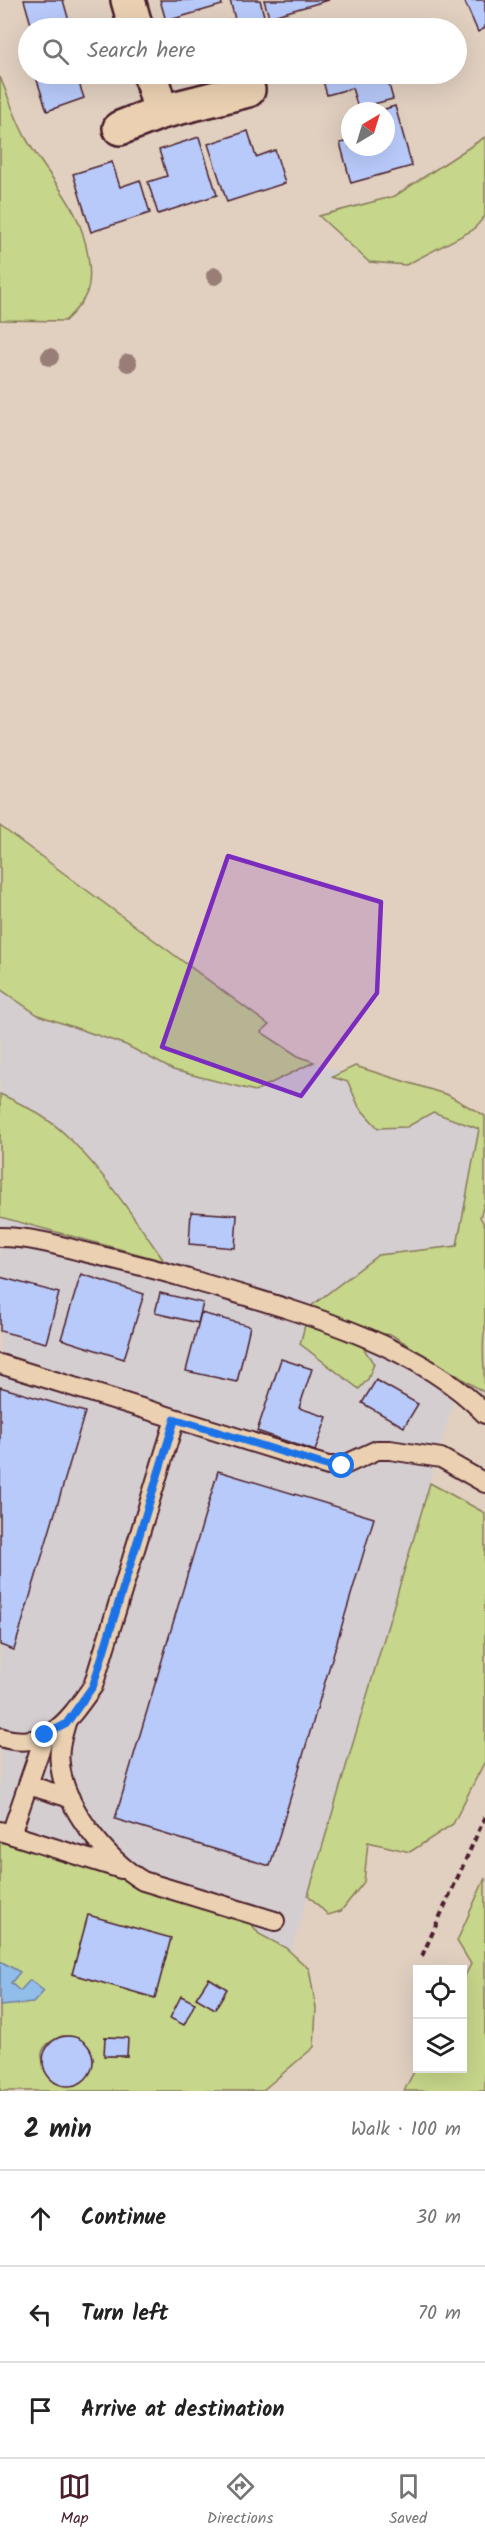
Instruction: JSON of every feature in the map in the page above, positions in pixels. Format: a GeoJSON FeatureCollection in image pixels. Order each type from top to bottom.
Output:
{"type":"FeatureCollection","features":[{"type":"Feature","properties":{"kind":"street"},"geometry":{"type":"LineString","coordinates":[[128,0],[133,18]]}},
{"type":"Feature","properties":{"kind":"street"},"geometry":{"type":"LineString","coordinates":[[153,84],[161,112]]}},
{"type":"Feature","properties":{"kind":"street"},"geometry":{"type":"LineString","coordinates":[[120,128],[161,112],[248,90]]}},
{"type":"Feature","properties":{"kind":"lane"},"geometry":{"type":"LineString","coordinates":[[0,1237],[35,1240],[142,1265],[263,1302],[359,1335],[393,1350],[446,1380],[485,1414]]}},
{"type":"Feature","properties":{"kind":"lane"},"geometry":{"type":"LineString","coordinates":[[0,1364],[328,1466],[354,1463],[377,1450],[390,1450],[429,1455],[454,1465],[485,1483]]}},
{"type":"Feature","properties":{"kind":"lane"},"geometry":{"type":"LineString","coordinates":[[124,1870],[96,1839],[70,1798],[60,1764],[60,1743],[66,1724],[93,1686],[175,1419]]}},
{"type":"Feature","properties":{"kind":"lane"},"geometry":{"type":"LineString","coordinates":[[0,1737],[20,1742],[36,1740],[66,1724]]}},
{"type":"Feature","properties":{"kind":"lane"},"geometry":{"type":"LineString","coordinates":[[45,1735],[28,1785],[6,1832],[124,1870],[143,1881],[275,1922]]}},
{"type":"Feature","properties":{"kind":"lane"},"geometry":{"type":"LineString","coordinates":[[28,1785],[70,1798]]}},
{"type":"Feature","properties":{"kind":"path"},"geometry":{"type":"LineString","coordinates":[[422,1956],[485,1817]]}},
{"type":"Feature","properties":{"kind":"highlighted area"},"geometry":{"type":"Polygon","coordinates":[[[228,856],[381,902],[377,993],[301,1096],[162,1047],[228,856]]]}},
{"type":"Feature","properties":{"kind":"shaded area"},"geometry":{"type":"Polygon","coordinates":[[[0,860],[298,1056],[342,1072],[333,1077],[480,1129],[449,1287],[474,1332],[268,2032],[163,2091],[0,2091],[0,860]]]}},
{"type":"Feature","properties":{"kind":"green space"},"geometry":{"type":"Polygon","coordinates":[[[0,77],[23,133],[72,208],[84,238],[88,256],[89,284],[84,299],[65,321],[0,320],[0,77]]]}},
{"type":"Feature","properties":{"kind":"green space"},"geometry":{"type":"Polygon","coordinates":[[[485,137],[485,216],[473,230],[406,265],[369,262],[319,216],[395,196],[485,137]]]}},
{"type":"Feature","properties":{"kind":"green space"},"geometry":{"type":"Polygon","coordinates":[[[0,826],[269,1025],[261,1032],[298,1056],[314,1062],[255,1091],[173,1070],[126,1045],[38,1015],[0,989],[0,826]]]}},
{"type":"Feature","properties":{"kind":"green space"},"geometry":{"type":"Polygon","coordinates":[[[355,1066],[448,1095],[485,1116],[485,1201],[480,1217],[485,1226],[483,1350],[485,1393],[392,1335],[369,1332],[362,1346],[374,1364],[368,1379],[359,1389],[300,1344],[310,1307],[378,1255],[457,1246],[479,1129],[433,1112],[407,1127],[378,1128],[359,1107],[348,1082],[332,1077],[355,1066]]]}},
{"type":"Feature","properties":{"kind":"green space"},"geometry":{"type":"Polygon","coordinates":[[[0,1094],[37,1113],[70,1139],[108,1182],[164,1261],[0,1217],[0,1094]]]}},
{"type":"Feature","properties":{"kind":"green space"},"geometry":{"type":"Polygon","coordinates":[[[430,1483],[485,1513],[485,1761],[453,1824],[410,1852],[368,1842],[364,1882],[341,1911],[328,1915],[308,1895],[430,1483]]]}},
{"type":"Feature","properties":{"kind":"green space"},"geometry":{"type":"Polygon","coordinates":[[[0,1837],[101,1868],[133,1884],[250,1922],[259,1934],[286,1948],[309,1969],[316,2008],[314,2047],[262,2091],[0,2091],[0,1837]],[[62,2036],[48,2044],[42,2053],[43,2061],[50,2069],[70,2077],[81,2076],[90,2071],[93,2057],[87,2045],[76,2038],[62,2036]],[[105,2037],[110,2056],[127,2056],[127,2038],[105,2037]]]}},
{"type":"Feature","properties":{"kind":"green space"},"geometry":{"type":"Polygon","coordinates":[[[485,1878],[485,2091],[404,2091],[413,2073],[467,2073],[467,1972],[471,1964],[457,1941],[485,1878]]]}},
{"type":"Feature","properties":{"kind":"water"},"geometry":{"type":"Polygon","coordinates":[[[0,1961],[20,1972],[11,1983],[20,1991],[30,1980],[44,1991],[33,2003],[0,2006],[0,1961]]]}},
{"type":"Feature","properties":{"kind":"building"},"geometry":{"type":"Polygon","coordinates":[[[24,0],[63,0],[68,18],[29,18],[24,0]]]}},
{"type":"Feature","properties":{"kind":"building"},"geometry":{"type":"Polygon","coordinates":[[[160,0],[221,0],[222,5],[176,18],[165,18],[160,0]]]}},
{"type":"Feature","properties":{"kind":"building"},"geometry":{"type":"Polygon","coordinates":[[[230,0],[260,0],[264,18],[235,18],[230,0]]]}},
{"type":"Feature","properties":{"kind":"building"},"geometry":{"type":"Polygon","coordinates":[[[264,0],[329,0],[269,17],[264,0]]]}},
{"type":"Feature","properties":{"kind":"building"},"geometry":{"type":"Polygon","coordinates":[[[464,0],[485,0],[485,28],[478,32],[464,0]]]}},
{"type":"Feature","properties":{"kind":"building"},"geometry":{"type":"Polygon","coordinates":[[[38,84],[79,84],[84,98],[47,111],[38,84]]]}},
{"type":"Feature","properties":{"kind":"building"},"geometry":{"type":"Polygon","coordinates":[[[324,84],[389,84],[393,99],[381,102],[356,102],[352,88],[327,95],[324,84]]]}},
{"type":"Feature","properties":{"kind":"building"},"geometry":{"type":"Polygon","coordinates":[[[395,106],[412,166],[351,183],[344,156],[395,156],[395,106]]]}},
{"type":"Feature","properties":{"kind":"building"},"geometry":{"type":"Polygon","coordinates":[[[248,131],[256,157],[275,150],[285,183],[227,202],[208,144],[248,131]]]}},
{"type":"Feature","properties":{"kind":"building"},"geometry":{"type":"Polygon","coordinates":[[[199,137],[217,195],[158,214],[148,182],[167,176],[159,150],[199,137]]]}},
{"type":"Feature","properties":{"kind":"building"},"geometry":{"type":"Polygon","coordinates":[[[112,162],[120,187],[140,180],[150,213],[91,232],[73,174],[112,162]]]}},
{"type":"Feature","properties":{"kind":"building"},"geometry":{"type":"Polygon","coordinates":[[[191,1212],[237,1215],[235,1248],[189,1244],[191,1212]]]}},
{"type":"Feature","properties":{"kind":"building"},"geometry":{"type":"Polygon","coordinates":[[[81,1274],[144,1294],[124,1359],[61,1339],[81,1274]]]}},
{"type":"Feature","properties":{"kind":"building"},"geometry":{"type":"Polygon","coordinates":[[[0,1277],[59,1293],[46,1343],[0,1331],[0,1277]]]}},
{"type":"Feature","properties":{"kind":"building"},"geometry":{"type":"Polygon","coordinates":[[[160,1293],[203,1303],[198,1323],[155,1313],[160,1293]]]}},
{"type":"Feature","properties":{"kind":"building"},"geometry":{"type":"Polygon","coordinates":[[[201,1313],[250,1326],[237,1382],[186,1371],[201,1313]]]}},
{"type":"Feature","properties":{"kind":"building"},"geometry":{"type":"Polygon","coordinates":[[[281,1359],[312,1369],[299,1408],[327,1417],[315,1451],[257,1431],[281,1359]]]}},
{"type":"Feature","properties":{"kind":"building"},"geometry":{"type":"Polygon","coordinates":[[[376,1380],[418,1404],[404,1427],[362,1403],[376,1380]]]}},
{"type":"Feature","properties":{"kind":"building"},"geometry":{"type":"Polygon","coordinates":[[[0,1387],[85,1412],[14,1650],[0,1645],[0,1387]]]}},
{"type":"Feature","properties":{"kind":"building"},"geometry":{"type":"Polygon","coordinates":[[[218,1471],[374,1518],[270,1866],[115,1819],[218,1471]]]}},
{"type":"Feature","properties":{"kind":"building"},"geometry":{"type":"Polygon","coordinates":[[[88,1915],[171,1938],[155,1998],[72,1974],[88,1915]]]}},
{"type":"Feature","properties":{"kind":"building"},"geometry":{"type":"Polygon","coordinates":[[[209,1978],[227,1989],[215,2009],[196,1998],[209,1978]]]}},
{"type":"Feature","properties":{"kind":"building"},"geometry":{"type":"Polygon","coordinates":[[[181,1996],[195,2003],[184,2025],[170,2018],[181,1996]]]}},
{"type":"Feature","properties":{"kind":"building"},"geometry":{"type":"Polygon","coordinates":[[[63,2036],[73,2036],[86,2043],[93,2056],[93,2066],[86,2079],[73,2086],[63,2086],[54,2082],[47,2075],[43,2066],[43,2056],[47,2047],[54,2040],[63,2036]]]}},
{"type":"Feature","properties":{"kind":"building"},"geometry":{"type":"Polygon","coordinates":[[[105,2037],[128,2038],[127,2056],[104,2056],[105,2037]]]}},
{"type":"Feature","properties":{"kind":"route"},"geometry":{"type":"LineString","coordinates":[[45,1735],[66,1724],[93,1686],[175,1419],[328,1466],[342,1466]]}}]}
